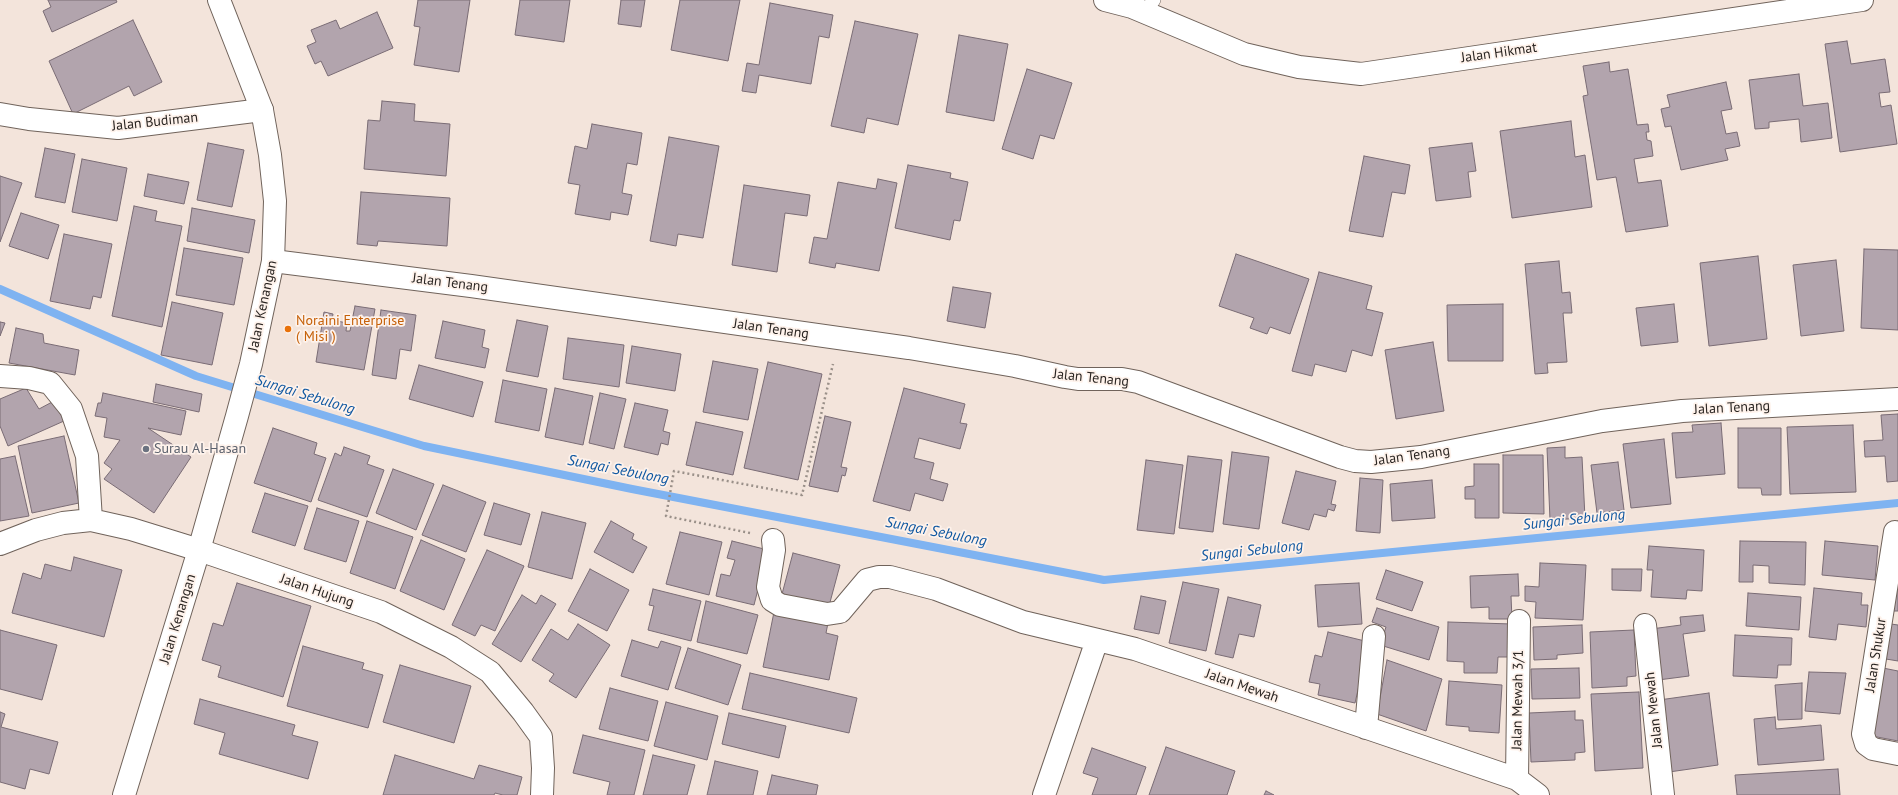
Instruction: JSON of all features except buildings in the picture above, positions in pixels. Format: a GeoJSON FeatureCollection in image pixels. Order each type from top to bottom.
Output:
{"type":"FeatureCollection","features":[{"type":"Feature","properties":{"kind":"street","name":"Jalan Kenangan"},"geometry":{"type":"LineString","coordinates":[[124,795],[199,550],[237,416],[251,364],[273,261],[275,201],[270,155],[262,110],[219,0]]}},
{"type":"Feature","properties":{"kind":"street","name":"Jalan Hikmat"},"geometry":{"type":"LineString","coordinates":[[1105,0],[1149,6],[1244,54],[1299,67],[1361,74],[1862,0]]}},
{"type":"Feature","properties":{"kind":"street","name":"Jalan Budiman"},"geometry":{"type":"LineString","coordinates":[[0,114],[29,119],[118,128],[262,110]]}},
{"type":"Feature","properties":{"kind":"street","name":"Jalan Tenang"},"geometry":{"type":"LineString","coordinates":[[273,261],[471,286],[909,348],[1015,366],[1064,378],[1122,379],[1138,382],[1340,457],[1356,461],[1371,462],[1421,457],[1602,421],[1682,411],[1898,399]]}},
{"type":"Feature","properties":{"kind":"street"},"geometry":{"type":"LineString","coordinates":[[0,376],[29,378],[50,383],[71,409],[87,456],[91,520]]}},
{"type":"Feature","properties":{"kind":"street","name":"Jalan Hujung"},"geometry":{"type":"LineString","coordinates":[[0,544],[50,526],[62,523],[91,520],[131,529],[199,550],[381,612],[451,647],[490,672],[524,712],[541,738],[543,768],[542,795]]}},
{"type":"Feature","properties":{"kind":"street","name":"Jalan Shukur"},"geometry":{"type":"LineString","coordinates":[[1896,532],[1863,734],[1866,744],[1873,749],[1898,754]]}},
{"type":"Feature","properties":{"kind":"street","name":"Jalan Mewah"},"geometry":{"type":"LineString","coordinates":[[773,540],[774,550],[768,587],[772,600],[780,605],[827,614],[840,612],[867,580],[879,577],[890,577],[936,589],[1023,622],[1135,649],[1517,779],[1538,795]]}},
{"type":"Feature","properties":{"kind":"street","name":"Jalan Mewah 3/1"},"geometry":{"type":"LineString","coordinates":[[1517,779],[1519,621]]}},
{"type":"Feature","properties":{"kind":"street","name":"Jalan Mewah"},"geometry":{"type":"LineString","coordinates":[[1645,624],[1663,795]]}},
{"type":"Feature","properties":{"kind":"street"},"geometry":{"type":"LineString","coordinates":[[1366,728],[1374,636]]}},
{"type":"Feature","properties":{"kind":"street"},"geometry":{"type":"LineString","coordinates":[[1044,795],[1097,640]]}},
{"type":"Feature","properties":{"kind":"path"},"geometry":{"type":"LineString","coordinates":[[773,540],[766,536],[666,516],[674,471],[802,494],[839,338]]}},
{"type":"Feature","properties":{"kind":"waterway","name":"Sungai Sebulong"},"geometry":{"type":"LineString","coordinates":[[0,289],[196,376],[424,446],[632,489],[1104,580],[1898,503]]}},
{"type":"Feature","properties":{"kind":"place","name":"Noraini Enterprise ( Misi )"},"geometry":{"type":"Point","coordinates":[288,329]}},
{"type":"Feature","properties":{"kind":"place","name":"Surau Al-Hasan"},"geometry":{"type":"Point","coordinates":[146,449]}}]}
